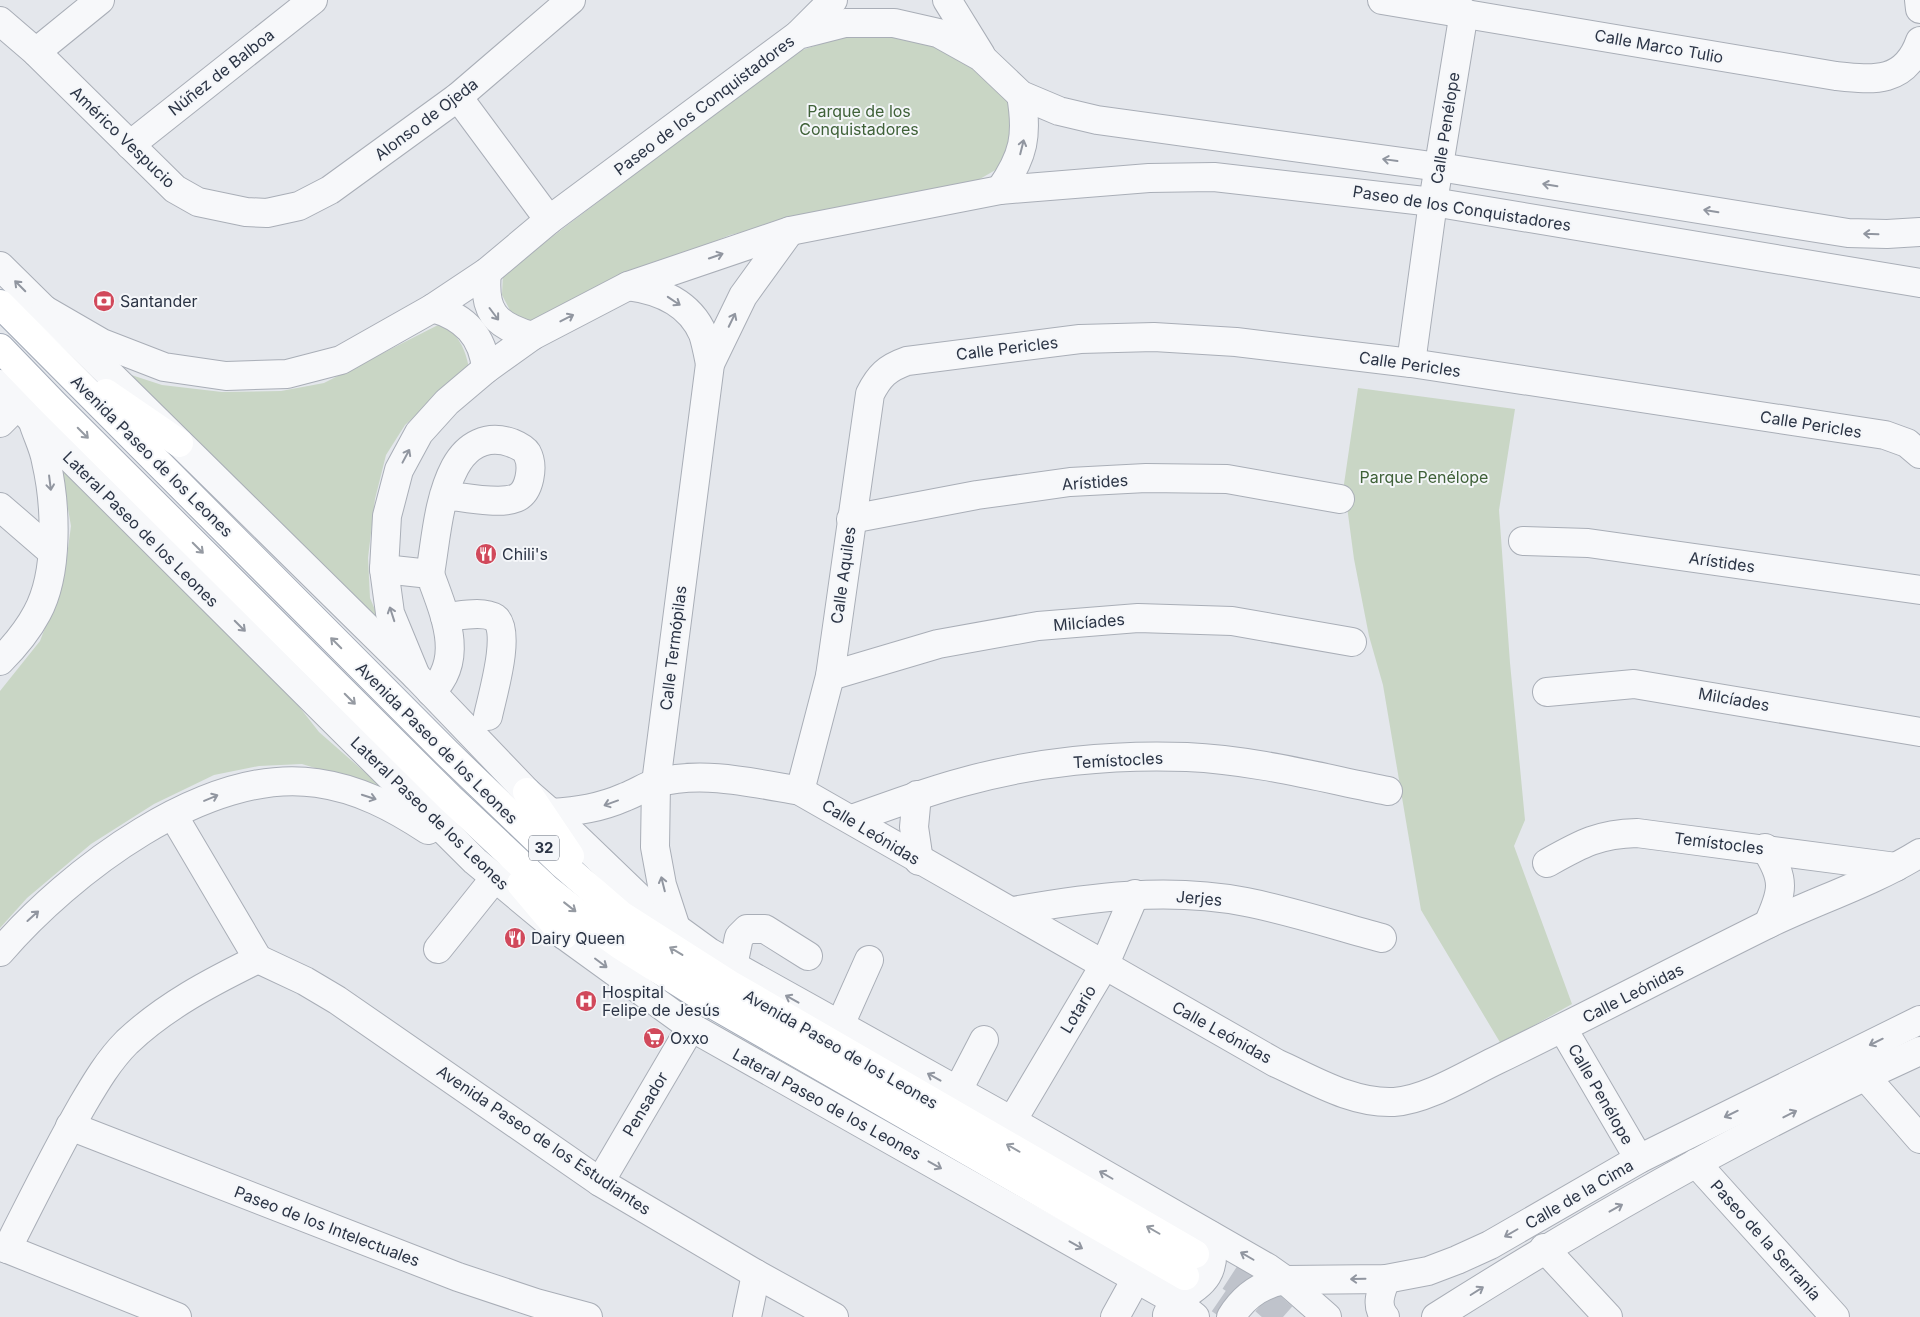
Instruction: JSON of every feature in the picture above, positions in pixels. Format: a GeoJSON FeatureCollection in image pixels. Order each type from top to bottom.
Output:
{"type":"FeatureCollection","features":[{"type":"Feature","properties":{"kind":"main road","name":"Avenida Paseo de los Leones"},"geometry":{"type":"LineString","coordinates":[[0,304],[398,705],[562,864],[594,892],[649,934],[1186,1276]]}},
{"type":"Feature","properties":{"kind":"main road","name":"Avenida Paseo de los Leones"},"geometry":{"type":"LineString","coordinates":[[0,348],[450,798],[547,889],[620,945],[716,1006],[1186,1276]]}},
{"type":"Feature","properties":{"kind":"main road"},"geometry":{"type":"LineString","coordinates":[[52,355],[179,443]]}},
{"type":"Feature","properties":{"kind":"main road"},"geometry":{"type":"LineString","coordinates":[[0,364],[54,404]]}},
{"type":"Feature","properties":{"kind":"main road"},"geometry":{"type":"LineString","coordinates":[[527,792],[594,892]]}},
{"type":"Feature","properties":{"kind":"main road"},"geometry":{"type":"LineString","coordinates":[[450,798],[564,935]]}},
{"type":"Feature","properties":{"kind":"street"},"geometry":{"type":"LineString","coordinates":[[36,52],[100,0]]}},
{"type":"Feature","properties":{"kind":"street","name":"Núñez de Balboa"},"geometry":{"type":"LineString","coordinates":[[130,145],[313,0]]}},
{"type":"Feature","properties":{"kind":"street","name":"Alonso de Ojeda"},"geometry":{"type":"LineString","coordinates":[[267,212],[299,206],[330,190],[458,97],[571,0]]}},
{"type":"Feature","properties":{"kind":"street"},"geometry":{"type":"LineString","coordinates":[[798,35],[833,0]]}},
{"type":"Feature","properties":{"kind":"street"},"geometry":{"type":"LineString","coordinates":[[947,0],[981,57]]}},
{"type":"Feature","properties":{"kind":"street","name":"Calle Marco Tulio"},"geometry":{"type":"LineString","coordinates":[[1382,0],[1865,79],[1882,78],[1901,71],[1913,59],[1920,41]]}},
{"type":"Feature","properties":{"kind":"street"},"geometry":{"type":"LineString","coordinates":[[1919,0],[1920,9]]}},
{"type":"Feature","properties":{"kind":"street","name":"Calle Penélope"},"geometry":{"type":"LineString","coordinates":[[1411,363],[1433,202],[1464,12]]}},
{"type":"Feature","properties":{"kind":"street","name":"Américo Vespucio"},"geometry":{"type":"LineString","coordinates":[[0,22],[36,52],[175,188],[198,202],[231,210],[267,212]]}},
{"type":"Feature","properties":{"kind":"street","name":"Paseo de los Conquistadores"},"geometry":{"type":"LineString","coordinates":[[45,310],[102,343],[155,363],[226,376],[287,374],[341,360],[433,308],[487,272],[550,220],[798,35],[845,23],[894,23],[938,33],[981,57],[1021,95],[1059,112],[1097,120],[1439,167],[1848,233],[1887,234],[1920,232]]}},
{"type":"Feature","properties":{"kind":"street"},"geometry":{"type":"LineString","coordinates":[[1000,190],[1015,169],[1024,145],[1025,120],[1021,95]]}},
{"type":"Feature","properties":{"kind":"street"},"geometry":{"type":"LineString","coordinates":[[458,97],[550,220]]}},
{"type":"Feature","properties":{"kind":"street","name":"Paseo de los Conquistadores"},"geometry":{"type":"LineString","coordinates":[[424,684],[390,613],[384,570],[387,516],[399,470],[419,433],[447,402],[486,369],[532,336],[628,286],[790,231],[1000,190],[1150,178],[1214,177],[1433,202],[1920,283]]}},
{"type":"Feature","properties":{"kind":"street","name":"Calle Termópilas"},"geometry":{"type":"LineString","coordinates":[[677,930],[662,885],[655,847],[656,783],[710,364],[743,296],[790,231]]}},
{"type":"Feature","properties":{"kind":"street"},"geometry":{"type":"LineString","coordinates":[[0,266],[45,310]]}},
{"type":"Feature","properties":{"kind":"street"},"geometry":{"type":"LineString","coordinates":[[487,272],[487,299],[493,315],[512,330],[532,336]]}},
{"type":"Feature","properties":{"kind":"street","name":"Calle Termópilas"},"geometry":{"type":"LineString","coordinates":[[628,286],[659,292],[685,309],[703,334],[710,364]]}},
{"type":"Feature","properties":{"kind":"street"},"geometry":{"type":"LineString","coordinates":[[433,308],[454,315],[470,328],[482,346],[486,369]]}},
{"type":"Feature","properties":{"kind":"street","name":"Avenida Paseo de los Leones"},"geometry":{"type":"LineString","coordinates":[[45,310],[424,684],[527,792],[551,812],[636,895],[677,930],[734,966],[1012,1121],[1186,1276],[1291,1285],[1327,1317]]}},
{"type":"Feature","properties":{"kind":"street","name":"Calle Pericles"},"geometry":{"type":"LineString","coordinates":[[893,366],[934,356],[1080,339],[1154,337],[1236,342],[1411,363],[1885,435],[1906,443],[1920,454]]}},
{"type":"Feature","properties":{"kind":"street","name":"Calle Aquiles"},"geometry":{"type":"LineString","coordinates":[[800,791],[830,676],[870,394],[878,378],[893,366]]}},
{"type":"Feature","properties":{"kind":"street","name":"Lateral Paseo de los Leones"},"geometry":{"type":"LineString","coordinates":[[0,384],[17,416],[485,870],[564,935],[691,1027],[1136,1279],[1186,1276],[1195,1317]]}},
{"type":"Feature","properties":{"kind":"street"},"geometry":{"type":"LineString","coordinates":[[4,648],[38,612],[49,579],[52,552],[53,508],[46,459],[17,416]]}},
{"type":"Feature","properties":{"kind":"street","name":"Arístides"},"geometry":{"type":"LineString","coordinates":[[851,519],[977,495],[1070,482],[1146,478],[1226,479],[1340,499]]}},
{"type":"Feature","properties":{"kind":"street"},"geometry":{"type":"LineString","coordinates":[[424,684],[442,682],[450,664],[445,617],[430,574],[444,495]]}},
{"type":"Feature","properties":{"kind":"street"},"geometry":{"type":"LineString","coordinates":[[0,506],[52,552]]}},
{"type":"Feature","properties":{"kind":"street","name":"Arístides"},"geometry":{"type":"LineString","coordinates":[[1523,541],[1588,543],[1920,590]]}},
{"type":"Feature","properties":{"kind":"street"},"geometry":{"type":"LineString","coordinates":[[384,570],[430,574]]}},
{"type":"Feature","properties":{"kind":"street"},"geometry":{"type":"LineString","coordinates":[[445,617],[485,615],[494,618],[501,625],[502,646],[488,716]]}},
{"type":"Feature","properties":{"kind":"street","name":"Milcíades"},"geometry":{"type":"LineString","coordinates":[[830,676],[938,644],[1038,626],[1138,618],[1232,621],[1352,642]]}},
{"type":"Feature","properties":{"kind":"street","name":"Milcíades"},"geometry":{"type":"LineString","coordinates":[[1547,692],[1634,684],[1920,732]]}},
{"type":"Feature","properties":{"kind":"street","name":"Temístocles"},"geometry":{"type":"LineString","coordinates":[[852,819],[917,795],[965,781],[1064,763],[1121,758],[1188,757],[1248,764],[1388,791]]}},
{"type":"Feature","properties":{"kind":"street","name":"Calle Leónidas"},"geometry":{"type":"LineString","coordinates":[[551,812],[584,811],[600,807],[656,783],[701,778],[744,781],[800,791],[852,819],[919,861],[1013,911],[1104,966],[1276,1063],[1337,1091],[1363,1098],[1394,1102],[1418,1096],[1563,1029],[1768,924],[1896,867],[1920,853]]}},
{"type":"Feature","properties":{"kind":"street"},"geometry":{"type":"LineString","coordinates":[[0,952],[23,925],[70,882],[114,851],[173,815],[227,792],[253,785],[284,781],[316,783],[377,800],[407,816],[485,870],[438,949]]}},
{"type":"Feature","properties":{"kind":"street"},"geometry":{"type":"LineString","coordinates":[[917,795],[914,827],[919,861]]}},
{"type":"Feature","properties":{"kind":"street"},"geometry":{"type":"LineString","coordinates":[[173,815],[258,959],[198,988],[151,1022],[126,1043],[105,1068],[70,1126],[4,1247],[176,1317]]}},
{"type":"Feature","properties":{"kind":"street","name":"Temístocles"},"geometry":{"type":"LineString","coordinates":[[1548,863],[1588,840],[1613,834],[1637,833],[1765,848],[1896,867]]}},
{"type":"Feature","properties":{"kind":"street"},"geometry":{"type":"LineString","coordinates":[[1765,848],[1776,865],[1781,880],[1780,897],[1768,924]]}},
{"type":"Feature","properties":{"kind":"street","name":"Jerjes"},"geometry":{"type":"LineString","coordinates":[[1013,911],[1061,902],[1135,894],[1244,902],[1382,938]]}},
{"type":"Feature","properties":{"kind":"street","name":"Lotario"},"geometry":{"type":"LineString","coordinates":[[1012,1121],[1104,966],[1135,894]]}},
{"type":"Feature","properties":{"kind":"street"},"geometry":{"type":"LineString","coordinates":[[734,966],[739,937],[747,929],[765,929],[808,956]]}},
{"type":"Feature","properties":{"kind":"street","name":"Avenida Paseo de los Estudiantes"},"geometry":{"type":"LineString","coordinates":[[258,959],[297,976],[336,1000],[600,1182],[833,1317]]}},
{"type":"Feature","properties":{"kind":"street"},"geometry":{"type":"LineString","coordinates":[[840,1025],[869,960]]}},
{"type":"Feature","properties":{"kind":"street","name":"Calle de la Cima"},"geometry":{"type":"LineString","coordinates":[[1231,1317],[1245,1298],[1270,1283],[1291,1285],[1386,1279],[1428,1271],[1490,1245],[1639,1159],[1920,1020]]}},
{"type":"Feature","properties":{"kind":"street","name":"Pensador"},"geometry":{"type":"LineString","coordinates":[[600,1182],[691,1027]]}},
{"type":"Feature","properties":{"kind":"street","name":"Calle Penélope"},"geometry":{"type":"LineString","coordinates":[[1563,1029],[1639,1159]]}},
{"type":"Feature","properties":{"kind":"street"},"geometry":{"type":"LineString","coordinates":[[958,1090],[984,1040]]}},
{"type":"Feature","properties":{"kind":"street","name":"Calle de la Cima"},"geometry":{"type":"LineString","coordinates":[[1436,1317],[1544,1248],[1696,1163],[1865,1076],[1920,1051]]}},
{"type":"Feature","properties":{"kind":"street"},"geometry":{"type":"LineString","coordinates":[[1865,1076],[1920,1139]]}},
{"type":"Feature","properties":{"kind":"street","name":"Paseo de los Intelectuales"},"geometry":{"type":"LineString","coordinates":[[70,1126],[458,1277],[536,1303],[588,1317]]}},
{"type":"Feature","properties":{"kind":"street","name":"Paseo de la Serranía"},"geometry":{"type":"LineString","coordinates":[[1696,1163],[1835,1317]]}},
{"type":"Feature","properties":{"kind":"street"},"geometry":{"type":"LineString","coordinates":[[1544,1248],[1608,1317]]}},
{"type":"Feature","properties":{"kind":"street"},"geometry":{"type":"LineString","coordinates":[[746,1317],[756,1274]]}},
{"type":"Feature","properties":{"kind":"street"},"geometry":{"type":"LineString","coordinates":[[1114,1317],[1136,1279]]}},
{"type":"Feature","properties":{"kind":"street"},"geometry":{"type":"LineString","coordinates":[[1385,1317],[1382,1314],[1379,1296],[1386,1279]]}},
{"type":"Feature","properties":{"kind":"street"},"geometry":{"type":"LineString","coordinates":[[1291,1285],[1309,1317]]}},
{"type":"Feature","properties":{"kind":"green space","name":"Parque de los Conquistadores"},"geometry":{"type":"Polygon","coordinates":[[[898,34],[965,58],[1003,90],[1017,131],[1004,165],[973,183],[813,215],[730,235],[630,276],[533,322],[512,314],[502,295],[503,274],[796,52],[845,36],[898,34]]]}},
{"type":"Feature","properties":{"kind":"green space"},"geometry":{"type":"Polygon","coordinates":[[[442,323],[460,343],[469,368],[405,425],[386,455],[375,499],[368,558],[370,598],[384,631],[119,371],[162,385],[222,392],[281,391],[324,383],[442,323]]]}},
{"type":"Feature","properties":{"kind":"green space","name":"Parque Penélope"},"geometry":{"type":"Polygon","coordinates":[[[1358,388],[1515,409],[1499,510],[1510,663],[1525,820],[1514,846],[1572,1004],[1501,1044],[1421,910],[1383,685],[1369,636],[1354,559],[1344,484],[1358,388]]]}},
{"type":"Feature","properties":{"kind":"green space"},"geometry":{"type":"Polygon","coordinates":[[[59,457],[276,677],[319,732],[384,789],[302,764],[259,766],[214,775],[154,804],[91,844],[27,898],[0,928],[0,691],[40,641],[64,578],[71,526],[59,457]]]}},
{"type":"Feature","properties":{"kind":"tunnel"},"geometry":{"type":"LineString","coordinates":[[1195,1254],[1258,1295],[1283,1317]]}},
{"type":"Feature","properties":{"kind":"tunnel"},"geometry":{"type":"LineString","coordinates":[[1185,1276],[1245,1317]]}},
{"type":"Feature","properties":{"kind":"place","name":"Santander"},"geometry":{"type":"Point","coordinates":[104,301]}},
{"type":"Feature","properties":{"kind":"place","name":"Chili's"},"geometry":{"type":"Point","coordinates":[486,554]}},
{"type":"Feature","properties":{"kind":"place","name":"Dairy Queen"},"geometry":{"type":"Point","coordinates":[515,938]}},
{"type":"Feature","properties":{"kind":"place","name":"Hospital Felipe de Jesús"},"geometry":{"type":"Point","coordinates":[586,1001]}},
{"type":"Feature","properties":{"kind":"place","name":"Oxxo"},"geometry":{"type":"Point","coordinates":[654,1038]}}]}
